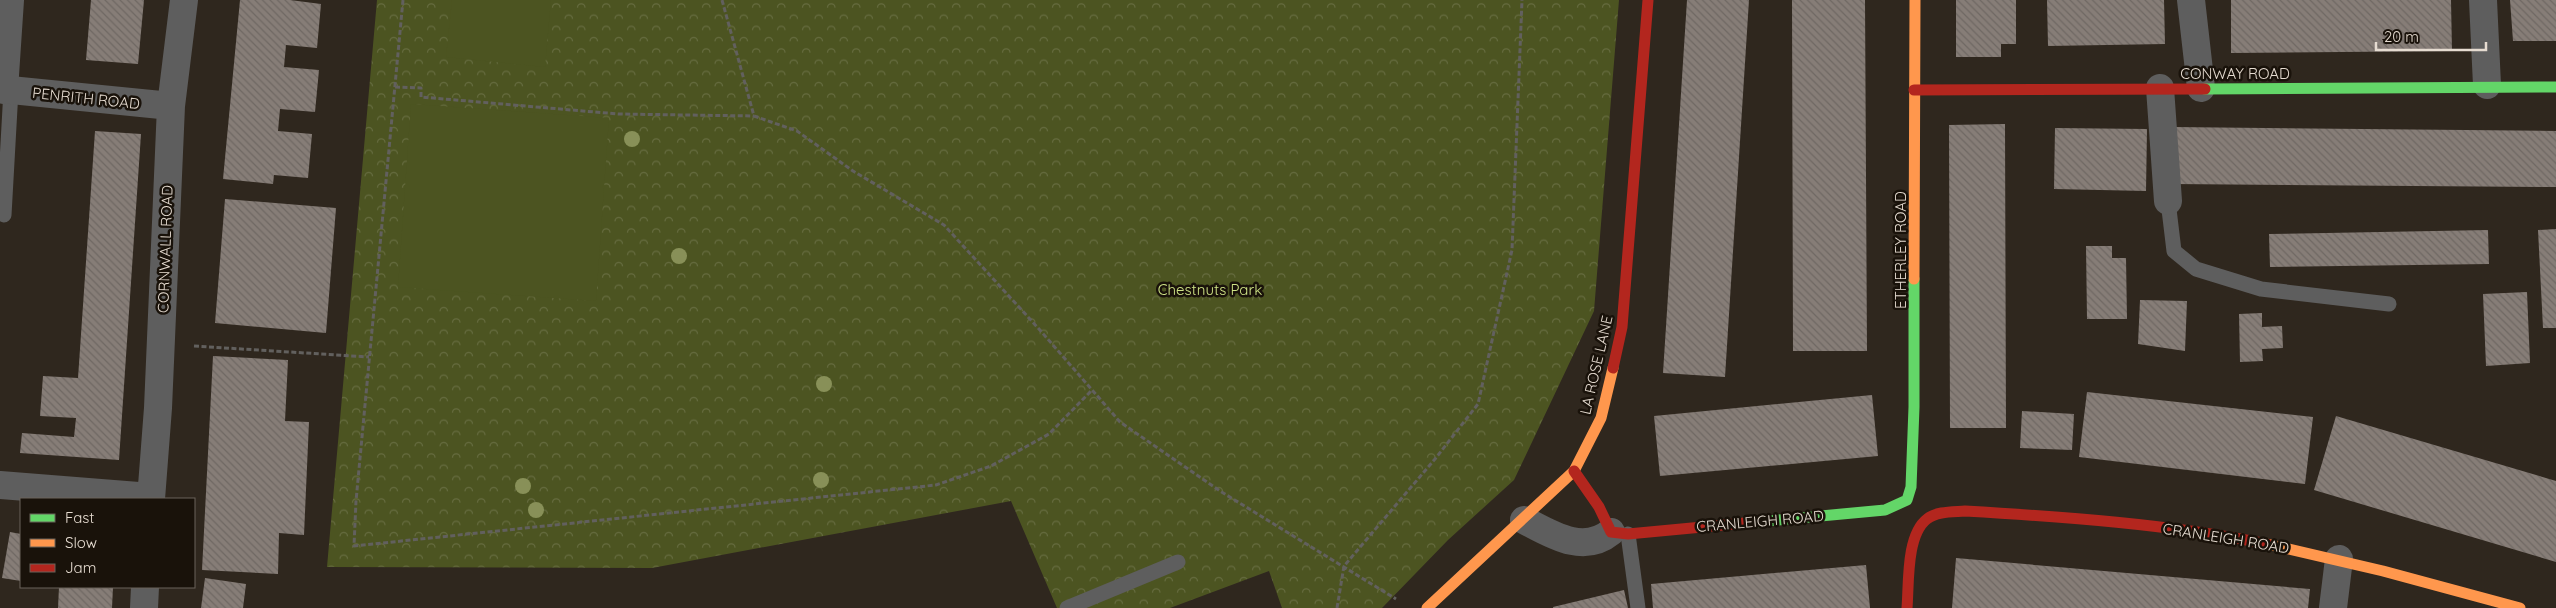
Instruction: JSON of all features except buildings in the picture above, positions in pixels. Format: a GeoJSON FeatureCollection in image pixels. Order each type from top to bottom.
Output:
{"type":"FeatureCollection","features":[{"type":"Feature","properties":{"kind":"street"},"geometry":{"type":"LineString","coordinates":[[5,90],[10,0]]}},
{"type":"Feature","properties":{"kind":"street","name":"CORNWALL ROAD"},"geometry":{"type":"LineString","coordinates":[[151,498],[161,344],[171,106],[184,0]]}},
{"type":"Feature","properties":{"kind":"street","name":"LA ROSE LANE"},"geometry":{"type":"LineString","coordinates":[[1427,608],[1524,520],[1574,470],[1601,418],[1622,327],[1648,0]]}},
{"type":"Feature","properties":{"kind":"street","name":"ETHERLEY ROAD"},"geometry":{"type":"LineString","coordinates":[[1907,500],[1910,487],[1914,407],[1915,0]]}},
{"type":"Feature","properties":{"kind":"street"},"geometry":{"type":"LineString","coordinates":[[2191,0],[2202,88]]}},
{"type":"Feature","properties":{"kind":"street"},"geometry":{"type":"LineString","coordinates":[[2483,0],[2487,85]]}},
{"type":"Feature","properties":{"kind":"street","name":"CONWAY ROAD"},"geometry":{"type":"LineString","coordinates":[[1914,90],[2487,85],[2556,87]]}},
{"type":"Feature","properties":{"kind":"street"},"geometry":{"type":"LineString","coordinates":[[2160,88],[2168,201]]}},
{"type":"Feature","properties":{"kind":"street","name":"PENRITH ROAD"},"geometry":{"type":"LineString","coordinates":[[5,90],[171,106]]}},
{"type":"Feature","properties":{"kind":"street"},"geometry":{"type":"LineString","coordinates":[[1574,470],[1620,533]]}},
{"type":"Feature","properties":{"kind":"street"},"geometry":{"type":"LineString","coordinates":[[0,485],[151,498]]}},
{"type":"Feature","properties":{"kind":"street","name":"CRANLEIGH ROAD"},"geometry":{"type":"LineString","coordinates":[[1524,520],[1565,541],[1590,542],[1620,533],[1885,510],[1907,500]]}},
{"type":"Feature","properties":{"kind":"street","name":"CRANLEIGH ROAD"},"geometry":{"type":"LineString","coordinates":[[1907,608],[1916,531],[1927,519],[1943,513],[1965,511],[2137,524],[2260,542],[2338,558],[2504,602],[2520,608]]}},
{"type":"Feature","properties":{"kind":"street"},"geometry":{"type":"LineString","coordinates":[[2333,608],[2338,558]]}},
{"type":"Feature","properties":{"kind":"street"},"geometry":{"type":"LineString","coordinates":[[144,608],[145,588]]}},
{"type":"Feature","properties":{"kind":"lane"},"geometry":{"type":"LineString","coordinates":[[4,214],[5,90]]}},
{"type":"Feature","properties":{"kind":"lane"},"geometry":{"type":"LineString","coordinates":[[2168,201],[2174,252],[2196,269],[2261,289],[2389,304]]}},
{"type":"Feature","properties":{"kind":"lane"},"geometry":{"type":"LineString","coordinates":[[1620,533],[1638,608]]}},
{"type":"Feature","properties":{"kind":"lane"},"geometry":{"type":"LineString","coordinates":[[1067,608],[1178,562]]}},
{"type":"Feature","properties":{"kind":"path"},"geometry":{"type":"LineString","coordinates":[[403,0],[356,501],[354,546],[936,485],[991,466],[1050,434],[1092,390]]}},
{"type":"Feature","properties":{"kind":"path"},"geometry":{"type":"LineString","coordinates":[[722,0],[754,116]]}},
{"type":"Feature","properties":{"kind":"path"},"geometry":{"type":"LineString","coordinates":[[1338,608],[1344,566],[1435,459],[1478,404],[1512,250],[1522,0]]}},
{"type":"Feature","properties":{"kind":"path"},"geometry":{"type":"LineString","coordinates":[[395,87],[421,88],[421,97],[618,114],[754,116],[797,131],[853,171],[944,225],[1120,422],[1220,491],[1399,601]]}},
{"type":"Feature","properties":{"kind":"path"},"geometry":{"type":"LineString","coordinates":[[161,344],[369,357]]}},
{"type":"Feature","properties":{"kind":"green space","name":"Chestnuts Park"},"geometry":{"type":"Polygon","coordinates":[[[377,0],[1619,0],[1594,311],[1514,480],[1448,540],[1382,608],[1282,608],[1269,571],[1170,608],[1057,608],[1011,501],[652,568],[327,567],[377,0]]]}},
{"type":"Feature","properties":{"kind":"green space"},"geometry":{"type":"Polygon","coordinates":[[[452,0],[551,0],[545,67],[446,57],[452,0]]]}},
{"type":"Feature","properties":{"kind":"green space"},"geometry":{"type":"Polygon","coordinates":[[[411,104],[609,118],[596,301],[398,287],[411,104]]]}},
{"type":"Feature","properties":{"kind":"traffic: fast"},"geometry":{"type":"LineString","coordinates":[[2205,89],[2556,87]]}},
{"type":"Feature","properties":{"kind":"traffic: fast"},"geometry":{"type":"LineString","coordinates":[[1745,523],[1885,510],[1907,500],[1911,487],[1914,407],[1914,279]]}},
{"type":"Feature","properties":{"kind":"traffic: slow"},"geometry":{"type":"LineString","coordinates":[[1914,279],[1915,0]]}},
{"type":"Feature","properties":{"kind":"traffic: slow"},"geometry":{"type":"LineString","coordinates":[[1427,608],[1574,471],[1601,418],[1613,368]]}},
{"type":"Feature","properties":{"kind":"traffic: slow"},"geometry":{"type":"LineString","coordinates":[[2267,544],[2383,571],[2520,608]]}},
{"type":"Feature","properties":{"kind":"traffic: jam"},"geometry":{"type":"LineString","coordinates":[[1613,368],[1622,327],[1648,0]]}},
{"type":"Feature","properties":{"kind":"traffic: jam"},"geometry":{"type":"LineString","coordinates":[[1914,90],[2205,89]]}},
{"type":"Feature","properties":{"kind":"traffic: jam"},"geometry":{"type":"LineString","coordinates":[[1574,471],[1599,507],[1611,532],[1628,534],[1745,523]]}},
{"type":"Feature","properties":{"kind":"traffic: jam"},"geometry":{"type":"LineString","coordinates":[[1907,608],[1910,560],[1915,536],[1920,526],[1927,519],[1940,513],[1965,511],[2117,522],[2192,531],[2267,544]]}}]}
